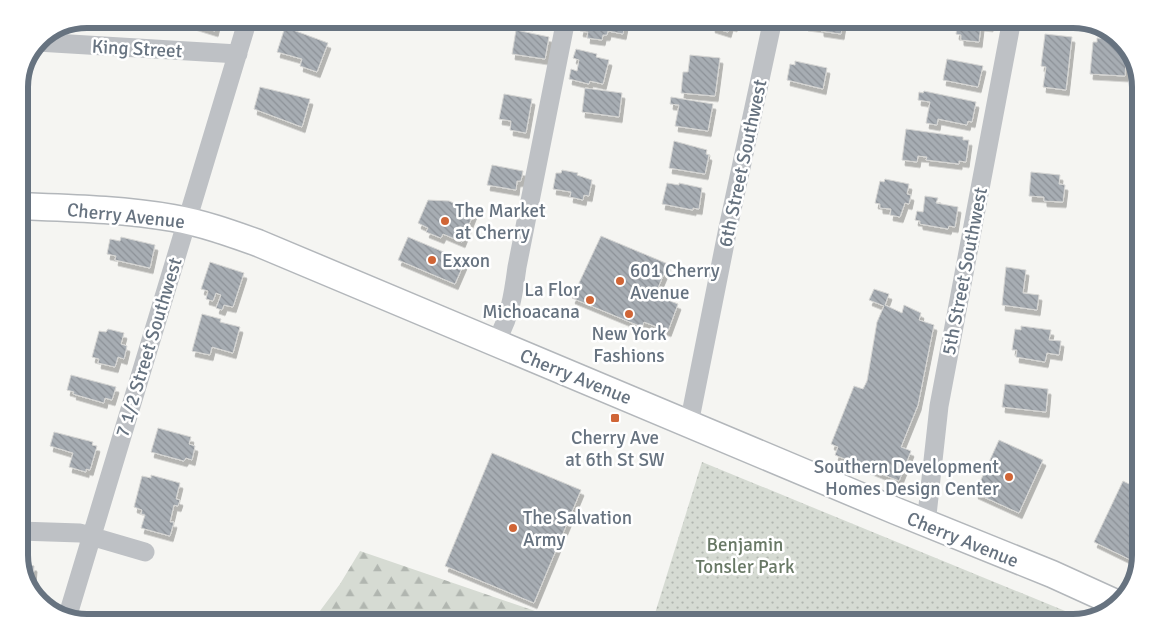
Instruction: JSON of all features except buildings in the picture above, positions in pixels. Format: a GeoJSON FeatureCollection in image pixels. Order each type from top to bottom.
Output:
{"type":"FeatureCollection","features":[{"type":"Feature","properties":{"kind":"main road","name":"Cherry Avenue"},"geometry":{"type":"LineString","coordinates":[[28,206],[131,212],[187,221],[258,243],[926,524],[1052,574],[1111,601]]}},
{"type":"Feature","properties":{"kind":"street","name":"7 1/2 Street Southwest"},"geometry":{"type":"LineString","coordinates":[[69,611],[245,28]]}},
{"type":"Feature","properties":{"kind":"street"},"geometry":{"type":"LineString","coordinates":[[495,344],[507,323],[514,292],[517,267],[564,28]]}},
{"type":"Feature","properties":{"kind":"street","name":"6th Street Southwest"},"geometry":{"type":"LineString","coordinates":[[689,424],[728,228],[771,28]]}},
{"type":"Feature","properties":{"kind":"street","name":"5th Street Southwest"},"geometry":{"type":"LineString","coordinates":[[926,524],[939,406],[1010,28]]}},
{"type":"Feature","properties":{"kind":"street","name":"King Street"},"geometry":{"type":"LineString","coordinates":[[47,43],[238,54]]}},
{"type":"Feature","properties":{"kind":"street"},"geometry":{"type":"LineString","coordinates":[[28,531],[80,533],[145,552]]}},
{"type":"Feature","properties":{"kind":"green space","name":"Benjamin Tonsler Park"},"geometry":{"type":"Polygon","coordinates":[[[702,462],[1072,614],[655,614],[702,462]]]}},
{"type":"Feature","properties":{"kind":"green space"},"geometry":{"type":"Polygon","coordinates":[[[360,551],[544,614],[318,614],[340,584],[360,551]]]}},
{"type":"Feature","properties":{"kind":"place","name":"The Market at Cherry"},"geometry":{"type":"Point","coordinates":[445,221]}},
{"type":"Feature","properties":{"kind":"place","name":"Exxon"},"geometry":{"type":"Point","coordinates":[432,260]}},
{"type":"Feature","properties":{"kind":"place","name":"601 Cherry Avenue"},"geometry":{"type":"Point","coordinates":[620,281]}},
{"type":"Feature","properties":{"kind":"place","name":"La Flor Michoacana"},"geometry":{"type":"Point","coordinates":[590,300]}},
{"type":"Feature","properties":{"kind":"place","name":"New York Fashions"},"geometry":{"type":"Point","coordinates":[629,314]}},
{"type":"Feature","properties":{"kind":"place","name":"Cherry Ave at 6th St SW"},"geometry":{"type":"Point","coordinates":[615,418]}},
{"type":"Feature","properties":{"kind":"place","name":"Southern Development Homes Design Center"},"geometry":{"type":"Point","coordinates":[1009,477]}},
{"type":"Feature","properties":{"kind":"place","name":"The Salvation Army"},"geometry":{"type":"Point","coordinates":[513,528]}}]}
